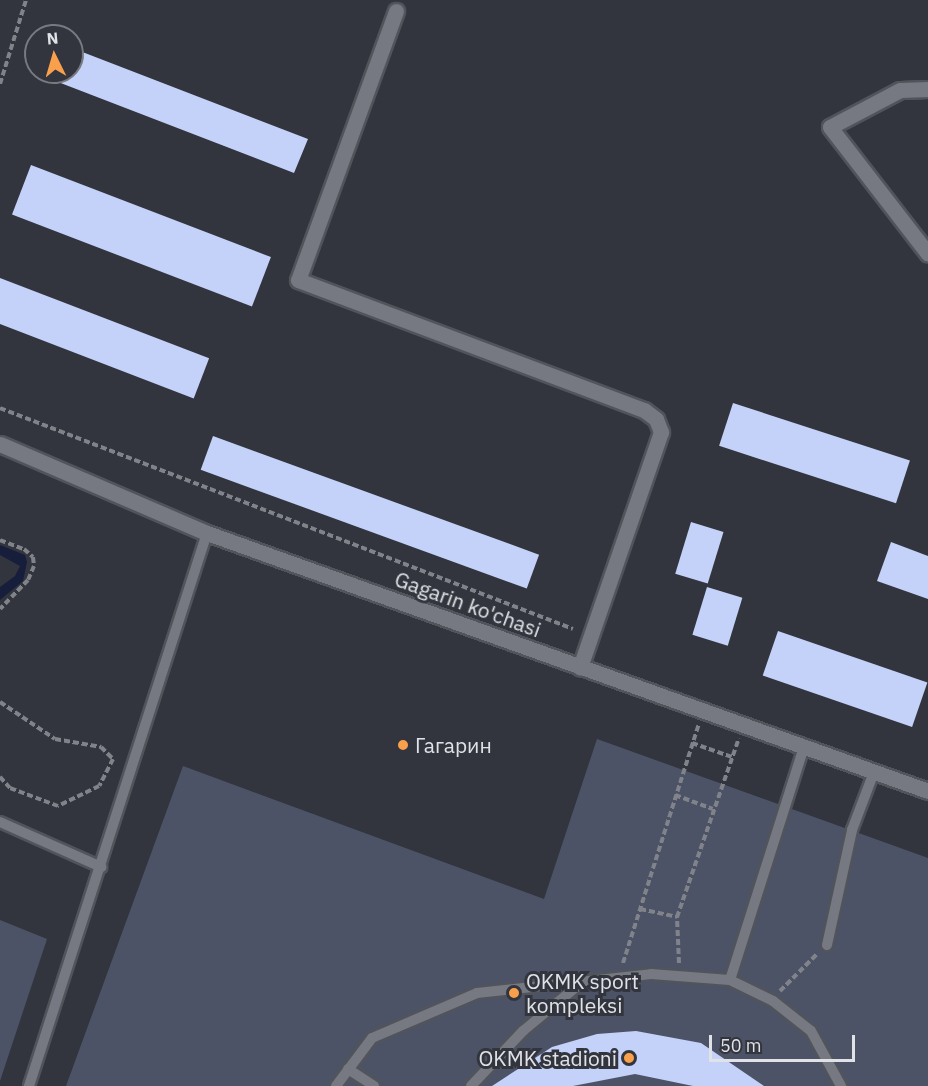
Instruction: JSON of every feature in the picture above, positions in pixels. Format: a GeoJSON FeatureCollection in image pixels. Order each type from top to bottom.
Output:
{"type":"FeatureCollection","features":[{"type":"Feature","properties":{"kind":"street"},"geometry":{"type":"LineString","coordinates":[[396,11],[298,280],[644,410],[656,419],[661,432],[580,667]]}},
{"type":"Feature","properties":{"kind":"street"},"geometry":{"type":"LineString","coordinates":[[928,89],[900,90],[830,128],[928,254]]}},
{"type":"Feature","properties":{"kind":"street","name":"Gagarin ko'chasi"},"geometry":{"type":"LineString","coordinates":[[0,444],[207,533],[928,791]]}},
{"type":"Feature","properties":{"kind":"lane"},"geometry":{"type":"LineString","coordinates":[[28,1086],[101,867],[207,533]]}},
{"type":"Feature","properties":{"kind":"lane"},"geometry":{"type":"LineString","coordinates":[[730,980],[804,747]]}},
{"type":"Feature","properties":{"kind":"lane"},"geometry":{"type":"LineString","coordinates":[[827,945],[852,830],[874,772]]}},
{"type":"Feature","properties":{"kind":"lane"},"geometry":{"type":"LineString","coordinates":[[0,822],[101,867]]}},
{"type":"Feature","properties":{"kind":"lane"},"geometry":{"type":"LineString","coordinates":[[336,1086],[372,1038],[477,993],[618,978],[679,976],[730,980],[772,1001],[811,1031],[842,1086]]}},
{"type":"Feature","properties":{"kind":"lane"},"geometry":{"type":"LineString","coordinates":[[471,1086],[524,1031],[582,982]]}},
{"type":"Feature","properties":{"kind":"lane"},"geometry":{"type":"LineString","coordinates":[[348,1070],[374,1086]]}},
{"type":"Feature","properties":{"kind":"path"},"geometry":{"type":"LineString","coordinates":[[0,84],[26,0]]}},
{"type":"Feature","properties":{"kind":"path"},"geometry":{"type":"LineString","coordinates":[[0,408],[573,629]]}},
{"type":"Feature","properties":{"kind":"path"},"geometry":{"type":"LineString","coordinates":[[0,540],[24,549],[33,557],[34,566],[28,580],[0,609]]}},
{"type":"Feature","properties":{"kind":"path"},"geometry":{"type":"LineString","coordinates":[[0,702],[55,739],[101,747],[113,759],[99,786],[58,806],[10,788],[0,777]]}},
{"type":"Feature","properties":{"kind":"path"},"geometry":{"type":"LineString","coordinates":[[618,978],[703,711]]}},
{"type":"Feature","properties":{"kind":"path"},"geometry":{"type":"LineString","coordinates":[[679,976],[677,917],[744,725]]}},
{"type":"Feature","properties":{"kind":"path"},"geometry":{"type":"LineString","coordinates":[[692,743],[732,757]]}},
{"type":"Feature","properties":{"kind":"path"},"geometry":{"type":"LineString","coordinates":[[675,795],[713,809]]}},
{"type":"Feature","properties":{"kind":"path"},"geometry":{"type":"LineString","coordinates":[[640,909],[677,917]]}},
{"type":"Feature","properties":{"kind":"path"},"geometry":{"type":"LineString","coordinates":[[772,1001],[788,981],[827,945]]}},
{"type":"Feature","properties":{"kind":"shaded area"},"geometry":{"type":"Polygon","coordinates":[[[0,545],[25,555],[27,562],[23,581],[0,600],[0,587],[15,576],[20,566],[0,555],[0,545]]]}},
{"type":"Feature","properties":{"kind":"shaded area","name":"OKMK sport kompleksi"},"geometry":{"type":"Polygon","coordinates":[[[597,739],[928,858],[928,1086],[66,1086],[183,766],[544,899],[597,739]]]}},
{"type":"Feature","properties":{"kind":"shaded area"},"geometry":{"type":"Polygon","coordinates":[[[0,920],[47,939],[0,1081],[0,920]]]}},
{"type":"Feature","properties":{"kind":"building"},"geometry":{"type":"Polygon","coordinates":[[[84,53],[308,139],[294,173],[63,84],[84,84],[84,53]]]}},
{"type":"Feature","properties":{"kind":"building"},"geometry":{"type":"Polygon","coordinates":[[[31,165],[271,257],[252,307],[12,214],[31,165]]]}},
{"type":"Feature","properties":{"kind":"building"},"geometry":{"type":"Polygon","coordinates":[[[0,278],[209,358],[194,398],[0,324],[0,278]]]}},
{"type":"Feature","properties":{"kind":"building"},"geometry":{"type":"Polygon","coordinates":[[[733,403],[910,460],[896,503],[719,446],[733,403]]]}},
{"type":"Feature","properties":{"kind":"building"},"geometry":{"type":"Polygon","coordinates":[[[213,436],[539,555],[527,589],[201,470],[213,436]]]}},
{"type":"Feature","properties":{"kind":"building"},"geometry":{"type":"Polygon","coordinates":[[[691,522],[724,532],[708,584],[675,574],[691,522]]]}},
{"type":"Feature","properties":{"kind":"building"},"geometry":{"type":"Polygon","coordinates":[[[891,542],[928,556],[928,599],[877,581],[891,542]]]}},
{"type":"Feature","properties":{"kind":"building"},"geometry":{"type":"Polygon","coordinates":[[[707,587],[742,598],[728,646],[692,635],[707,587]]]}},
{"type":"Feature","properties":{"kind":"building"},"geometry":{"type":"Polygon","coordinates":[[[778,631],[927,682],[912,727],[763,675],[778,631]]]}},
{"type":"Feature","properties":{"kind":"building","name":"OKMK stadioni"},"geometry":{"type":"Polygon","coordinates":[[[636,1031],[701,1043],[764,1086],[693,1086],[635,1074],[573,1086],[492,1086],[552,1047],[597,1034],[636,1031]]]}},
{"type":"Feature","properties":{"kind":"place","name":"Гагарин"},"geometry":{"type":"Point","coordinates":[403,745]}},
{"type":"Feature","properties":{"kind":"place","name":"OKMK sport kompleksi"},"geometry":{"type":"Point","coordinates":[514,993]}},
{"type":"Feature","properties":{"kind":"place","name":"OKMK stadioni"},"geometry":{"type":"Point","coordinates":[629,1058]}}]}
